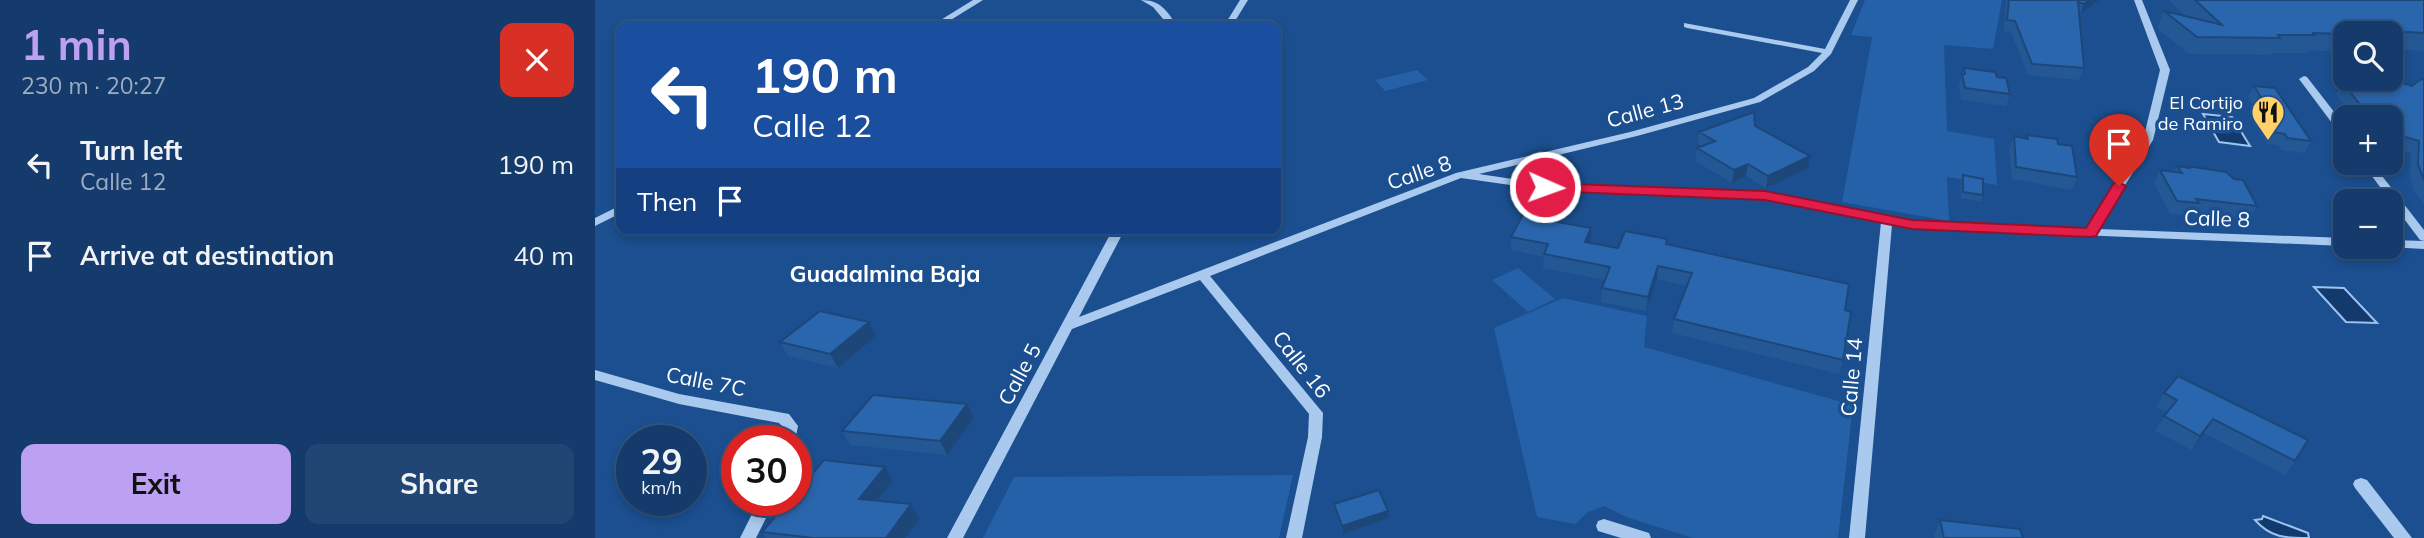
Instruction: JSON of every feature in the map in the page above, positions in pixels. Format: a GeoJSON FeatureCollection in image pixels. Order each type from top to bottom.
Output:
{"type":"FeatureCollection","features":[{"type":"Feature","properties":{"kind":"street"},"geometry":{"type":"LineString","coordinates":[[943,21],[979,0]]}},
{"type":"Feature","properties":{"kind":"street"},"geometry":{"type":"LineString","coordinates":[[1145,0],[1156,5],[1169,21]]}},
{"type":"Feature","properties":{"kind":"street"},"geometry":{"type":"LineString","coordinates":[[1231,21],[1244,0]]}},
{"type":"Feature","properties":{"kind":"street","name":"Calle 13"},"geometry":{"type":"LineString","coordinates":[[1460,175],[1633,134],[1758,100],[1811,69],[1828,52],[1854,0]]}},
{"type":"Feature","properties":{"kind":"street"},"geometry":{"type":"LineString","coordinates":[[2090,232],[2148,140],[2165,70],[2138,0]]}},
{"type":"Feature","properties":{"kind":"street"},"geometry":{"type":"LineString","coordinates":[[1687,25],[1828,52]]}},
{"type":"Feature","properties":{"kind":"street"},"geometry":{"type":"LineString","coordinates":[[2304,79],[2333,117]]}},
{"type":"Feature","properties":{"kind":"street","name":"Calle 8"},"geometry":{"type":"LineString","coordinates":[[1069,326],[1460,175],[1545,187],[1765,196],[1912,225],[2333,242]]}},
{"type":"Feature","properties":{"kind":"street"},"geometry":{"type":"LineString","coordinates":[[2376,175],[2424,238]]}},
{"type":"Feature","properties":{"kind":"street"},"geometry":{"type":"LineString","coordinates":[[595,223],[616,211]]}},
{"type":"Feature","properties":{"kind":"street","name":"Calle 14"},"geometry":{"type":"LineString","coordinates":[[1857,538],[1887,221]]}},
{"type":"Feature","properties":{"kind":"street","name":"Calle 5"},"geometry":{"type":"LineString","coordinates":[[955,538],[1116,235]]}},
{"type":"Feature","properties":{"kind":"street"},"geometry":{"type":"LineString","coordinates":[[2403,245],[2424,246]]}},
{"type":"Feature","properties":{"kind":"street","name":"Calle 16"},"geometry":{"type":"LineString","coordinates":[[1202,274],[1315,413],[1315,437],[1294,538]]}},
{"type":"Feature","properties":{"kind":"street","name":"Calle 7C"},"geometry":{"type":"LineString","coordinates":[[595,375],[679,399],[784,418],[790,425]]}},
{"type":"Feature","properties":{"kind":"street"},"geometry":{"type":"LineString","coordinates":[[2361,484],[2403,538]]}},
{"type":"Feature","properties":{"kind":"street"},"geometry":{"type":"LineString","coordinates":[[748,538],[759,516]]}},
{"type":"Feature","properties":{"kind":"street"},"geometry":{"type":"LineString","coordinates":[[1604,526],[1643,538]]}},
{"type":"Feature","properties":{"kind":"shaded area"},"geometry":{"type":"Polygon","coordinates":[[[1865,0],[2002,0],[1993,49],[1944,45],[1947,131],[1994,139],[1997,185],[1947,177],[1949,221],[1842,202],[1872,37],[1851,35],[1865,0]]]}},
{"type":"Feature","properties":{"kind":"shaded area"},"geometry":{"type":"Polygon","coordinates":[[[1417,70],[1428,80],[1385,91],[1375,80],[1417,70]]]}},
{"type":"Feature","properties":{"kind":"shaded area"},"geometry":{"type":"Polygon","coordinates":[[[2203,114],[2232,117],[2250,146],[2219,142],[2203,114]]]}},
{"type":"Feature","properties":{"kind":"shaded area"},"geometry":{"type":"Polygon","coordinates":[[[1518,268],[1555,299],[1528,312],[1492,280],[1518,268]]]}},
{"type":"Feature","properties":{"kind":"shaded area"},"geometry":{"type":"Polygon","coordinates":[[[2314,287],[2344,288],[2377,323],[2346,322],[2314,287]]]}},
{"type":"Feature","properties":{"kind":"shaded area"},"geometry":{"type":"Polygon","coordinates":[[[1563,298],[1647,316],[1644,347],[1853,405],[1838,538],[1693,538],[1626,517],[1604,506],[1588,512],[1575,524],[1537,517],[1494,328],[1563,298]]]}},
{"type":"Feature","properties":{"kind":"shaded area"},"geometry":{"type":"Polygon","coordinates":[[[1293,475],[1279,538],[983,538],[1014,477],[1293,475]]]}},
{"type":"Feature","properties":{"kind":"shaded area"},"geometry":{"type":"Polygon","coordinates":[[[2263,516],[2308,533],[2309,538],[2273,534],[2255,520],[2262,519],[2263,516]]]}},
{"type":"Feature","properties":{"kind":"building"},"geometry":{"type":"Polygon","coordinates":[[[2009,0],[2089,0],[2084,4],[2078,2],[2084,68],[2032,64],[2015,21],[2007,20],[2009,0]]]}},
{"type":"Feature","properties":{"kind":"building"},"geometry":{"type":"Polygon","coordinates":[[[2195,0],[2424,0],[2424,33],[2403,32],[2403,21],[2333,21],[2333,34],[2278,35],[2280,38],[2197,37],[2164,11],[2222,25],[2195,0]]]}},
{"type":"Feature","properties":{"kind":"building"},"geometry":{"type":"Polygon","coordinates":[[[1964,68],[1995,72],[1997,77],[2006,78],[2010,94],[1965,88],[1962,74],[1965,74],[1964,68]]]}},
{"type":"Feature","properties":{"kind":"building"},"geometry":{"type":"Polygon","coordinates":[[[2421,79],[2424,80],[2424,180],[2418,164],[2419,141],[2403,136],[2403,105],[2360,105],[2349,91],[2403,91],[2403,83],[2412,86],[2421,79]]]}},
{"type":"Feature","properties":{"kind":"building"},"geometry":{"type":"Polygon","coordinates":[[[2254,86],[2275,88],[2311,141],[2287,138],[2285,134],[2273,132],[2259,110],[2270,112],[2254,86]]]}},
{"type":"Feature","properties":{"kind":"building"},"geometry":{"type":"Polygon","coordinates":[[[1754,112],[1755,126],[1810,156],[1768,176],[1748,164],[1734,170],[1697,148],[1715,141],[1699,132],[1754,112]]]}},
{"type":"Feature","properties":{"kind":"building"},"geometry":{"type":"Polygon","coordinates":[[[2027,135],[2057,139],[2058,144],[2072,146],[2077,177],[2016,167],[2014,136],[2028,139],[2027,135]]]}},
{"type":"Feature","properties":{"kind":"building"},"geometry":{"type":"Polygon","coordinates":[[[2177,166],[2226,172],[2234,179],[2243,180],[2257,206],[2196,199],[2199,203],[2177,201],[2160,170],[2182,173],[2177,166]]]}},
{"type":"Feature","properties":{"kind":"building"},"geometry":{"type":"Polygon","coordinates":[[[1963,175],[1983,179],[1983,195],[1963,192],[1963,175]]]}},
{"type":"Feature","properties":{"kind":"building"},"geometry":{"type":"Polygon","coordinates":[[[1525,211],[1555,216],[1552,221],[1591,228],[1585,242],[1618,248],[1625,231],[1667,239],[1666,244],[1849,284],[1845,310],[1851,312],[1843,360],[1674,319],[1692,273],[1658,266],[1648,297],[1602,288],[1610,267],[1544,254],[1548,244],[1511,237],[1525,211]]]}},
{"type":"Feature","properties":{"kind":"building"},"geometry":{"type":"Polygon","coordinates":[[[820,311],[869,322],[830,354],[780,342],[820,311]]]}},
{"type":"Feature","properties":{"kind":"building"},"geometry":{"type":"Polygon","coordinates":[[[2178,376],[2308,440],[2295,461],[2213,419],[2200,436],[2164,416],[2177,400],[2164,393],[2178,376]]]}},
{"type":"Feature","properties":{"kind":"building"},"geometry":{"type":"Polygon","coordinates":[[[873,395],[967,404],[940,441],[842,431],[873,395]]]}},
{"type":"Feature","properties":{"kind":"building"},"geometry":{"type":"Polygon","coordinates":[[[824,460],[885,467],[859,499],[911,504],[886,538],[813,538],[762,532],[776,516],[812,516],[812,474],[824,460]]]}},
{"type":"Feature","properties":{"kind":"building"},"geometry":{"type":"Polygon","coordinates":[[[1379,490],[1388,511],[1342,526],[1334,504],[1379,490]]]}},
{"type":"Feature","properties":{"kind":"building"},"geometry":{"type":"Polygon","coordinates":[[[1940,520],[2020,529],[2023,538],[1944,538],[1940,520]]]}},
{"type":"Feature","properties":{"kind":"place","name":"El Cortijo de Ramiro"},"geometry":{"type":"Point","coordinates":[2268,142]}},
{"type":"Feature","properties":{"kind":"district","name":"Guadalmina Baja"},"geometry":{"type":"Point","coordinates":[885,273]}},
{"type":"Feature","properties":{"kind":"route"},"geometry":{"type":"LineString","coordinates":[[1545,187],[1765,196],[1912,225],[2090,232],[2119,186]]}}]}
